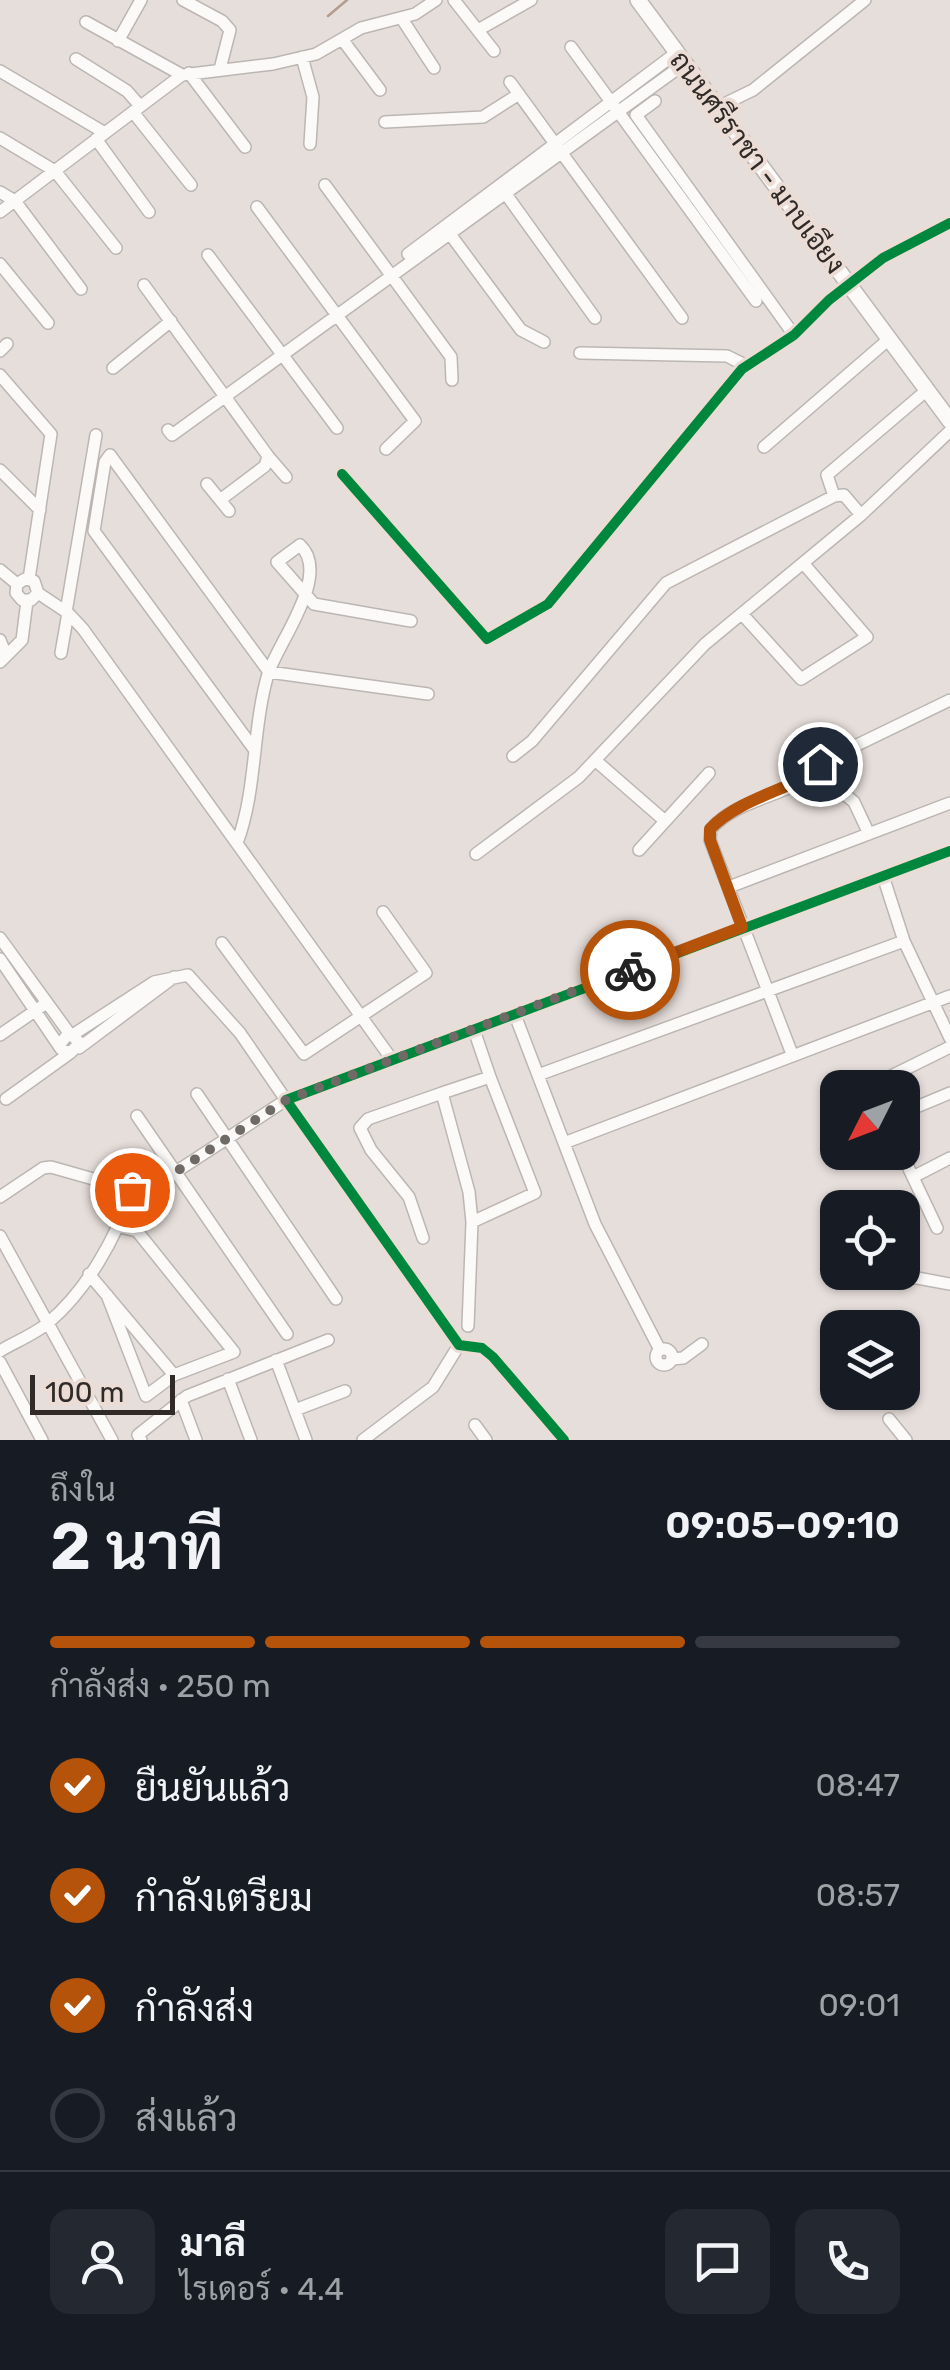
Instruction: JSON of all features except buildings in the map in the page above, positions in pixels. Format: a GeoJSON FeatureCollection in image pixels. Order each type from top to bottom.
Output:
{"type":"FeatureCollection","features":[{"type":"Feature","properties":{"kind":"main road","name":"ถนนศรีราชา - มาบเอียง"},"geometry":{"type":"LineString","coordinates":[[638,0],[948,415]]}},
{"type":"Feature","properties":{"kind":"street"},"geometry":{"type":"LineString","coordinates":[[118,40],[141,0]]}},
{"type":"Feature","properties":{"kind":"street"},"geometry":{"type":"LineString","coordinates":[[183,0],[222,20],[230,30],[220,69]]}},
{"type":"Feature","properties":{"kind":"street"},"geometry":{"type":"LineString","coordinates":[[0,212],[186,74],[302,57],[381,21],[402,19],[436,0]]}},
{"type":"Feature","properties":{"kind":"street"},"geometry":{"type":"LineString","coordinates":[[454,0],[494,51]]}},
{"type":"Feature","properties":{"kind":"street"},"geometry":{"type":"LineString","coordinates":[[478,30],[531,0]]}},
{"type":"Feature","properties":{"kind":"street"},"geometry":{"type":"LineString","coordinates":[[718,106],[753,90],[865,0]]}},
{"type":"Feature","properties":{"kind":"street"},"geometry":{"type":"LineString","coordinates":[[402,19],[434,68]]}},
{"type":"Feature","properties":{"kind":"street"},"geometry":{"type":"LineString","coordinates":[[86,22],[186,74],[246,147]]}},
{"type":"Feature","properties":{"kind":"street"},"geometry":{"type":"LineString","coordinates":[[342,39],[380,90]]}},
{"type":"Feature","properties":{"kind":"street"},"geometry":{"type":"LineString","coordinates":[[571,47],[756,301]]}},
{"type":"Feature","properties":{"kind":"street"},"geometry":{"type":"LineString","coordinates":[[302,57],[313,97],[310,144]]}},
{"type":"Feature","properties":{"kind":"street"},"geometry":{"type":"LineString","coordinates":[[224,394],[681,58]]}},
{"type":"Feature","properties":{"kind":"street"},"geometry":{"type":"LineString","coordinates":[[76,59],[127,91],[190,186]]}},
{"type":"Feature","properties":{"kind":"street"},"geometry":{"type":"LineString","coordinates":[[0,70],[100,136],[148,212]]}},
{"type":"Feature","properties":{"kind":"street"},"geometry":{"type":"LineString","coordinates":[[510,82],[682,318]]}},
{"type":"Feature","properties":{"kind":"street"},"geometry":{"type":"LineString","coordinates":[[385,122],[483,117],[519,94]]}},
{"type":"Feature","properties":{"kind":"street"},"geometry":{"type":"LineString","coordinates":[[655,101],[636,115],[794,335]]}},
{"type":"Feature","properties":{"kind":"street"},"geometry":{"type":"LineString","coordinates":[[0,138],[56,170],[116,248]]}},
{"type":"Feature","properties":{"kind":"street"},"geometry":{"type":"LineString","coordinates":[[325,185],[451,357],[452,380]]}},
{"type":"Feature","properties":{"kind":"street"},"geometry":{"type":"LineString","coordinates":[[503,190],[595,318]]}},
{"type":"Feature","properties":{"kind":"street"},"geometry":{"type":"LineString","coordinates":[[0,192],[15,201],[81,289]]}},
{"type":"Feature","properties":{"kind":"street"},"geometry":{"type":"LineString","coordinates":[[257,206],[415,421],[386,448]]}},
{"type":"Feature","properties":{"kind":"street"},"geometry":{"type":"LineString","coordinates":[[342,474],[488,639],[548,604],[747,366],[794,335],[883,258],[950,223]]}},
{"type":"Feature","properties":{"kind":"street"},"geometry":{"type":"LineString","coordinates":[[447,230],[521,330],[544,342]]}},
{"type":"Feature","properties":{"kind":"street"},"geometry":{"type":"LineString","coordinates":[[208,255],[337,428]]}},
{"type":"Feature","properties":{"kind":"street"},"geometry":{"type":"LineString","coordinates":[[0,264],[48,322]]}},
{"type":"Feature","properties":{"kind":"street"},"geometry":{"type":"LineString","coordinates":[[144,285],[286,477]]}},
{"type":"Feature","properties":{"kind":"street"},"geometry":{"type":"LineString","coordinates":[[113,368],[170,320]]}},
{"type":"Feature","properties":{"kind":"street"},"geometry":{"type":"LineString","coordinates":[[764,446],[889,339]]}},
{"type":"Feature","properties":{"kind":"street"},"geometry":{"type":"LineString","coordinates":[[580,354],[727,356],[747,366]]}},
{"type":"Feature","properties":{"kind":"street"},"geometry":{"type":"LineString","coordinates":[[0,375],[51,434],[40,510],[23,581],[16,593],[67,612],[393,1061]]}},
{"type":"Feature","properties":{"kind":"street"},"geometry":{"type":"LineString","coordinates":[[834,496],[827,475],[926,390]]}},
{"type":"Feature","properties":{"kind":"street"},"geometry":{"type":"LineString","coordinates":[[476,854],[579,777],[705,644],[861,515],[950,431]]}},
{"type":"Feature","properties":{"kind":"street"},"geometry":{"type":"LineString","coordinates":[[61,653],[96,436]]}},
{"type":"Feature","properties":{"kind":"street"},"geometry":{"type":"LineString","coordinates":[[254,749],[94,531],[105,462],[110,455],[269,672],[428,694]]}},
{"type":"Feature","properties":{"kind":"street"},"geometry":{"type":"LineString","coordinates":[[220,500],[265,466],[268,456]]}},
{"type":"Feature","properties":{"kind":"street"},"geometry":{"type":"LineString","coordinates":[[0,470],[40,510]]}},
{"type":"Feature","properties":{"kind":"street"},"geometry":{"type":"LineString","coordinates":[[207,484],[229,512]]}},
{"type":"Feature","properties":{"kind":"street"},"geometry":{"type":"LineString","coordinates":[[513,756],[532,742],[666,583],[834,496],[844,495],[861,515]]}},
{"type":"Feature","properties":{"kind":"street"},"geometry":{"type":"LineString","coordinates":[[742,614],[800,679],[868,636],[803,563]]}},
{"type":"Feature","properties":{"kind":"street"},"geometry":{"type":"LineString","coordinates":[[0,570],[37,584],[22,640],[3,658]]}},
{"type":"Feature","properties":{"kind":"street"},"geometry":{"type":"LineString","coordinates":[[237,844],[246,819],[269,672],[304,598],[314,604],[411,621]]}},
{"type":"Feature","properties":{"kind":"street"},"geometry":{"type":"LineString","coordinates":[[0,640],[3,658]]}},
{"type":"Feature","properties":{"kind":"street"},"geometry":{"type":"LineString","coordinates":[[792,1054],[710,840],[710,829],[724,816],[818,772],[826,760],[950,700]]}},
{"type":"Feature","properties":{"kind":"street"},"geometry":{"type":"LineString","coordinates":[[595,760],[665,822]]}},
{"type":"Feature","properties":{"kind":"street"},"geometry":{"type":"LineString","coordinates":[[818,772],[854,802],[869,834]]}},
{"type":"Feature","properties":{"kind":"street"},"geometry":{"type":"LineString","coordinates":[[639,850],[709,773]]}},
{"type":"Feature","properties":{"kind":"street"},"geometry":{"type":"LineString","coordinates":[[729,887],[950,803]]}},
{"type":"Feature","properties":{"kind":"street"},"geometry":{"type":"LineString","coordinates":[[0,1197],[43,1168],[51,1167],[137,1191],[174,1174],[286,1100],[950,851]]}},
{"type":"Feature","properties":{"kind":"street"},"geometry":{"type":"LineString","coordinates":[[883,876],[904,941],[930,1003],[950,1038]]}},
{"type":"Feature","properties":{"kind":"street"},"geometry":{"type":"LineString","coordinates":[[222,943],[304,1054],[426,973],[383,912]]}},
{"type":"Feature","properties":{"kind":"street"},"geometry":{"type":"LineString","coordinates":[[0,938],[4,960],[41,1006],[72,1033],[75,1050]]}},
{"type":"Feature","properties":{"kind":"street"},"geometry":{"type":"LineString","coordinates":[[538,1075],[904,941]]}},
{"type":"Feature","properties":{"kind":"street"},"geometry":{"type":"LineString","coordinates":[[60,1044],[154,982],[177,974],[197,980],[458,1345],[482,1348],[493,1357],[564,1440]]}},
{"type":"Feature","properties":{"kind":"street"},"geometry":{"type":"LineString","coordinates":[[6,1100],[161,992],[177,974]]}},
{"type":"Feature","properties":{"kind":"street"},"geometry":{"type":"LineString","coordinates":[[564,1143],[950,996]]}},
{"type":"Feature","properties":{"kind":"street"},"geometry":{"type":"LineString","coordinates":[[0,1035],[41,1006]]}},
{"type":"Feature","properties":{"kind":"street"},"geometry":{"type":"LineString","coordinates":[[41,1006],[60,1044],[75,1050]]}},
{"type":"Feature","properties":{"kind":"street"},"geometry":{"type":"LineString","coordinates":[[515,1015],[595,1224],[660,1350],[656,1357],[660,1364],[667,1365],[702,1344]]}},
{"type":"Feature","properties":{"kind":"street"},"geometry":{"type":"LineString","coordinates":[[472,1222],[534,1193],[474,1030]]}},
{"type":"Feature","properties":{"kind":"street"},"geometry":{"type":"LineString","coordinates":[[903,1070],[950,1047]]}},
{"type":"Feature","properties":{"kind":"street"},"geometry":{"type":"LineString","coordinates":[[422,1238],[409,1196],[360,1128],[368,1119],[490,1077]]}},
{"type":"Feature","properties":{"kind":"street"},"geometry":{"type":"LineString","coordinates":[[442,1093],[458,1144],[472,1222],[468,1326]]}},
{"type":"Feature","properties":{"kind":"street"},"geometry":{"type":"LineString","coordinates":[[920,1106],[950,1093]]}},
{"type":"Feature","properties":{"kind":"street"},"geometry":{"type":"LineString","coordinates":[[198,1094],[336,1299]]}},
{"type":"Feature","properties":{"kind":"street"},"geometry":{"type":"LineString","coordinates":[[137,1116],[287,1334]]}},
{"type":"Feature","properties":{"kind":"street"},"geometry":{"type":"LineString","coordinates":[[912,1177],[950,1158]]}},
{"type":"Feature","properties":{"kind":"street"},"geometry":{"type":"LineString","coordinates":[[909,1170],[937,1228]]}},
{"type":"Feature","properties":{"kind":"street"},"geometry":{"type":"LineString","coordinates":[[0,1350],[47,1324],[125,1228],[137,1191]]}},
{"type":"Feature","properties":{"kind":"street"},"geometry":{"type":"LineString","coordinates":[[106,1295],[146,1396],[174,1375],[234,1352],[137,1231],[125,1228]]}},
{"type":"Feature","properties":{"kind":"street"},"geometry":{"type":"LineString","coordinates":[[0,1236],[112,1440]]}},
{"type":"Feature","properties":{"kind":"street"},"geometry":{"type":"LineString","coordinates":[[89,1274],[174,1375]]}},
{"type":"Feature","properties":{"kind":"street"},"geometry":{"type":"LineString","coordinates":[[920,1278],[950,1284]]}},
{"type":"Feature","properties":{"kind":"street"},"geometry":{"type":"LineString","coordinates":[[140,1440],[138,1434],[181,1400],[328,1340]]}},
{"type":"Feature","properties":{"kind":"street"},"geometry":{"type":"LineString","coordinates":[[364,1440],[433,1387],[458,1345]]}},
{"type":"Feature","properties":{"kind":"street"},"geometry":{"type":"LineString","coordinates":[[276,1360],[306,1440]]}},
{"type":"Feature","properties":{"kind":"street"},"geometry":{"type":"LineString","coordinates":[[0,1362],[42,1440]]}},
{"type":"Feature","properties":{"kind":"street"},"geometry":{"type":"LineString","coordinates":[[228,1379],[252,1440]]}},
{"type":"Feature","properties":{"kind":"street"},"geometry":{"type":"LineString","coordinates":[[295,1410],[346,1391]]}},
{"type":"Feature","properties":{"kind":"street"},"geometry":{"type":"LineString","coordinates":[[181,1400],[196,1440]]}},
{"type":"Feature","properties":{"kind":"street"},"geometry":{"type":"LineString","coordinates":[[890,1419],[906,1440]]}},
{"type":"Feature","properties":{"kind":"street"},"geometry":{"type":"LineString","coordinates":[[474,1425],[486,1440]]}},
{"type":"Feature","properties":{"kind":"waterway"},"geometry":{"type":"LineString","coordinates":[[328,16],[347,0]]}},
{"type":"Feature","properties":{"kind":"cycle path"},"geometry":{"type":"LineString","coordinates":[[342,474],[487,639],[548,604],[742,369],[794,335],[829,300],[883,258],[950,223]]}},
{"type":"Feature","properties":{"kind":"cycle path"},"geometry":{"type":"LineString","coordinates":[[564,1440],[493,1357],[482,1348],[459,1345],[286,1100],[950,851]]}},
{"type":"Feature","properties":{"kind":"way so far"},"geometry":{"type":"LineString","coordinates":[[132,1190],[148,1190],[286,1100],[630,970]]}},
{"type":"Feature","properties":{"kind":"route"},"geometry":{"type":"LineString","coordinates":[[630,970],[742,927],[710,840],[710,829],[724,816],[803,781],[818,772],[820,764]]}}]}
